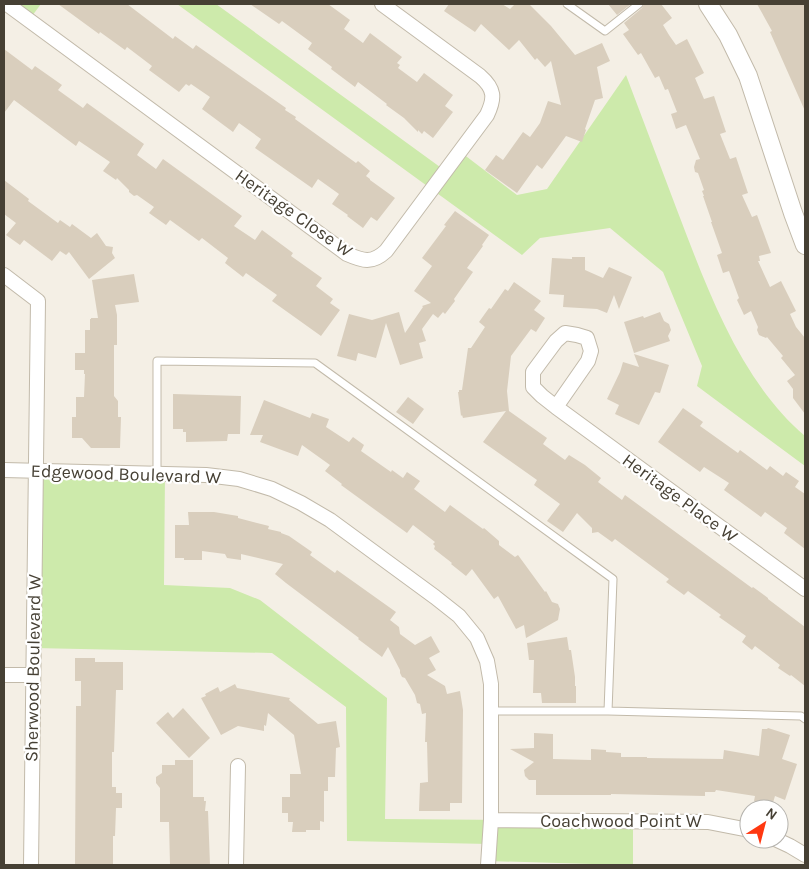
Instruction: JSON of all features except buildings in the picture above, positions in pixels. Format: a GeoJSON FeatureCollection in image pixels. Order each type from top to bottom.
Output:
{"type":"FeatureCollection","features":[{"type":"Feature","properties":{"kind":"street","name":"Heritage Close W"},"geometry":{"type":"LineString","coordinates":[[7,4],[347,254],[369,261],[379,258],[386,251],[487,115],[493,96],[486,81],[480,76],[382,4]]}},
{"type":"Feature","properties":{"kind":"street"},"geometry":{"type":"LineString","coordinates":[[708,4],[728,36],[748,76],[805,246]]}},
{"type":"Feature","properties":{"kind":"street","name":"Sherwood Boulevard W"},"geometry":{"type":"LineString","coordinates":[[4,275],[38,301],[31,865]]}},
{"type":"Feature","properties":{"kind":"street","name":"Heritage Place W"},"geometry":{"type":"LineString","coordinates":[[556,407],[588,360],[591,350],[587,338],[565,333],[556,341],[533,372],[533,387],[556,407],[805,589]]}},
{"type":"Feature","properties":{"kind":"street","name":"Edgewood Boulevard W"},"geometry":{"type":"LineString","coordinates":[[4,470],[206,475],[239,479],[272,489],[330,520],[459,616],[477,638],[487,661],[491,684],[491,820],[488,865]]}},
{"type":"Feature","properties":{"kind":"street"},"geometry":{"type":"LineString","coordinates":[[4,675],[33,674]]}},
{"type":"Feature","properties":{"kind":"street"},"geometry":{"type":"LineString","coordinates":[[236,865],[238,766]]}},
{"type":"Feature","properties":{"kind":"street","name":"Coachwood Point W"},"geometry":{"type":"LineString","coordinates":[[491,820],[708,822],[739,828]]}},
{"type":"Feature","properties":{"kind":"street"},"geometry":{"type":"LineString","coordinates":[[789,846],[805,855]]}},
{"type":"Feature","properties":{"kind":"lane"},"geometry":{"type":"LineString","coordinates":[[567,4],[605,31],[638,4]]}},
{"type":"Feature","properties":{"kind":"lane"},"geometry":{"type":"LineString","coordinates":[[158,473],[157,361],[316,363],[613,579],[608,711]]}},
{"type":"Feature","properties":{"kind":"lane"},"geometry":{"type":"LineString","coordinates":[[491,711],[608,711],[801,716],[805,719]]}},
{"type":"Feature","properties":{"kind":"green space"},"geometry":{"type":"Polygon","coordinates":[[[7,4],[41,4],[29,20],[7,4]]]}},
{"type":"Feature","properties":{"kind":"green space"},"geometry":{"type":"Polygon","coordinates":[[[177,4],[216,4],[440,167],[454,147],[517,195],[547,189],[626,75],[688,240],[728,332],[762,388],[782,414],[805,436],[805,466],[697,386],[702,366],[663,272],[610,228],[540,238],[522,255],[177,4]]]}},
{"type":"Feature","properties":{"kind":"green space"},"geometry":{"type":"Polygon","coordinates":[[[36,471],[165,474],[164,585],[230,588],[260,600],[387,698],[385,819],[633,821],[633,865],[488,861],[489,844],[347,841],[346,707],[272,653],[34,648],[36,471]]]}}]}
